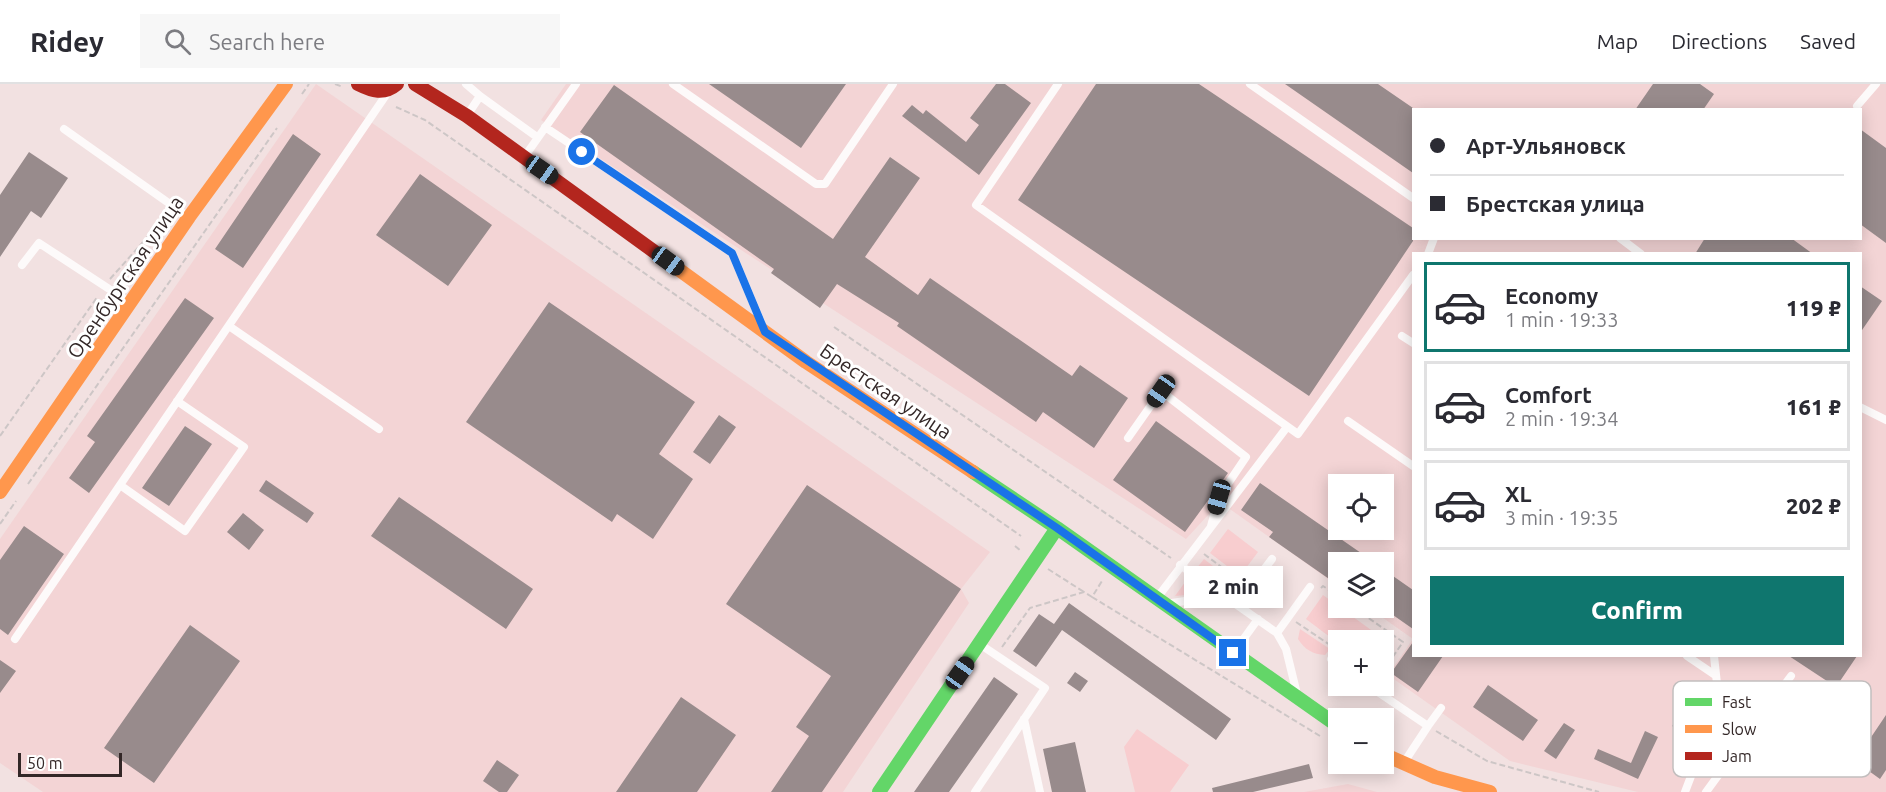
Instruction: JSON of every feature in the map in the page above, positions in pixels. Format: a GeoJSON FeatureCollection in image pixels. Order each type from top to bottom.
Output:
{"type":"FeatureCollection","features":[{"type":"Feature","properties":{"kind":"street","name":"Брестская улица"},"geometry":{"type":"LineString","coordinates":[[415,84],[467,116],[765,332],[1057,528],[1328,719]]}},
{"type":"Feature","properties":{"kind":"street","name":"Оренбургская улица"},"geometry":{"type":"LineString","coordinates":[[0,492],[189,217],[286,85]]}},
{"type":"Feature","properties":{"kind":"street"},"geometry":{"type":"LineString","coordinates":[[351,86],[390,92]]}},
{"type":"Feature","properties":{"kind":"street"},"geometry":{"type":"LineString","coordinates":[[879,792],[1057,528]]}},
{"type":"Feature","properties":{"kind":"street"},"geometry":{"type":"LineString","coordinates":[[1394,760],[1402,765],[1490,792]]}},
{"type":"Feature","properties":{"kind":"lane"},"geometry":{"type":"LineString","coordinates":[[466,84],[537,137]]}},
{"type":"Feature","properties":{"kind":"lane"},"geometry":{"type":"LineString","coordinates":[[524,157],[576,84]]}},
{"type":"Feature","properties":{"kind":"lane"},"geometry":{"type":"LineString","coordinates":[[673,84],[816,184],[825,184],[893,84]]}},
{"type":"Feature","properties":{"kind":"lane"},"geometry":{"type":"LineString","coordinates":[[1058,84],[976,205],[1298,434],[1412,276]]}},
{"type":"Feature","properties":{"kind":"lane"},"geometry":{"type":"LineString","coordinates":[[1250,84],[1412,197]]}},
{"type":"Feature","properties":{"kind":"lane"},"geometry":{"type":"LineString","coordinates":[[1857,106],[1876,84]]}},
{"type":"Feature","properties":{"kind":"lane"},"geometry":{"type":"LineString","coordinates":[[15,639],[390,92]]}},
{"type":"Feature","properties":{"kind":"lane"},"geometry":{"type":"LineString","coordinates":[[467,116],[480,96]]}},
{"type":"Feature","properties":{"kind":"lane"},"geometry":{"type":"LineString","coordinates":[[545,127],[732,253],[765,332]]}},
{"type":"Feature","properties":{"kind":"lane"},"geometry":{"type":"LineString","coordinates":[[64,129],[189,217]]}},
{"type":"Feature","properties":{"kind":"lane"},"geometry":{"type":"LineString","coordinates":[[1623,240],[1638,252]]}},
{"type":"Feature","properties":{"kind":"lane"},"geometry":{"type":"LineString","coordinates":[[22,265],[39,243],[131,303]]}},
{"type":"Feature","properties":{"kind":"lane"},"geometry":{"type":"LineString","coordinates":[[229,326],[379,429]]}},
{"type":"Feature","properties":{"kind":"lane"},"geometry":{"type":"LineString","coordinates":[[1402,336],[1412,342]]}},
{"type":"Feature","properties":{"kind":"lane"},"geometry":{"type":"LineString","coordinates":[[1128,438],[1161,391],[1246,457],[1219,497],[1210,526]]}},
{"type":"Feature","properties":{"kind":"lane"},"geometry":{"type":"LineString","coordinates":[[120,486],[184,531],[244,447],[177,401]]}},
{"type":"Feature","properties":{"kind":"lane"},"geometry":{"type":"LineString","coordinates":[[1862,408],[1886,420]]}},
{"type":"Feature","properties":{"kind":"lane"},"geometry":{"type":"LineString","coordinates":[[1348,421],[1412,465]]}},
{"type":"Feature","properties":{"kind":"lane"},"geometry":{"type":"LineString","coordinates":[[1160,601],[1180,565],[1287,426]]}},
{"type":"Feature","properties":{"kind":"lane"},"geometry":{"type":"LineString","coordinates":[[1237,605],[1272,559]]}},
{"type":"Feature","properties":{"kind":"lane"},"geometry":{"type":"LineString","coordinates":[[1180,565],[1278,633],[1286,649],[1297,698]]}},
{"type":"Feature","properties":{"kind":"lane"},"geometry":{"type":"LineString","coordinates":[[1278,633],[1310,587]]}},
{"type":"Feature","properties":{"kind":"lane"},"geometry":{"type":"LineString","coordinates":[[1160,601],[1224,595]]}},
{"type":"Feature","properties":{"kind":"lane"},"geometry":{"type":"LineString","coordinates":[[1233,653],[1258,619]]}},
{"type":"Feature","properties":{"kind":"lane"},"geometry":{"type":"LineString","coordinates":[[975,792],[1045,688],[980,644]]}},
{"type":"Feature","properties":{"kind":"lane"},"geometry":{"type":"LineString","coordinates":[[1688,657],[1715,675]]}},
{"type":"Feature","properties":{"kind":"lane"},"geometry":{"type":"LineString","coordinates":[[1714,657],[1716,681]]}},
{"type":"Feature","properties":{"kind":"lane"},"geometry":{"type":"LineString","coordinates":[[1787,681],[1791,676]]}},
{"type":"Feature","properties":{"kind":"lane"},"geometry":{"type":"LineString","coordinates":[[1384,696],[1428,726]]}},
{"type":"Feature","properties":{"kind":"lane"},"geometry":{"type":"LineString","coordinates":[[1402,765],[1441,708]]}},
{"type":"Feature","properties":{"kind":"lane"},"geometry":{"type":"LineString","coordinates":[[1024,719],[1040,792]]}},
{"type":"Feature","properties":{"kind":"lane"},"geometry":{"type":"LineString","coordinates":[[1685,792],[1691,777]]}},
{"type":"Feature","properties":{"kind":"lane"},"geometry":{"type":"LineString","coordinates":[[1706,792],[1717,777]]}},
{"type":"Feature","properties":{"kind":"path"},"geometry":{"type":"LineString","coordinates":[[299,97],[309,84]]}},
{"type":"Feature","properties":{"kind":"path"},"geometry":{"type":"LineString","coordinates":[[335,84],[351,86]]}},
{"type":"Feature","properties":{"kind":"path"},"geometry":{"type":"LineString","coordinates":[[390,92],[425,120],[1021,536]]}},
{"type":"Feature","properties":{"kind":"path"},"geometry":{"type":"LineString","coordinates":[[27,485],[281,123]]}},
{"type":"Feature","properties":{"kind":"path"},"geometry":{"type":"LineString","coordinates":[[0,436],[105,286],[176,206]]}},
{"type":"Feature","properties":{"kind":"path"},"geometry":{"type":"LineString","coordinates":[[834,327],[1180,565]]}},
{"type":"Feature","properties":{"kind":"path"},"geometry":{"type":"LineString","coordinates":[[0,524],[21,495]]}},
{"type":"Feature","properties":{"kind":"path"},"geometry":{"type":"LineString","coordinates":[[1195,547],[1250,588]]}},
{"type":"Feature","properties":{"kind":"path"},"geometry":{"type":"LineString","coordinates":[[1092,597],[1104,579]]}},
{"type":"Feature","properties":{"kind":"path"},"geometry":{"type":"LineString","coordinates":[[1316,595],[1323,586],[1328,589]]}},
{"type":"Feature","properties":{"kind":"path"},"geometry":{"type":"LineString","coordinates":[[996,656],[1030,608],[1084,592],[1328,741]]}},
{"type":"Feature","properties":{"kind":"path"},"geometry":{"type":"LineString","coordinates":[[1289,617],[1328,644]]}},
{"type":"Feature","properties":{"kind":"path"},"geometry":{"type":"LineString","coordinates":[[1368,618],[1386,630]]}},
{"type":"Feature","properties":{"kind":"path"},"geometry":{"type":"LineString","coordinates":[[1394,636],[1403,642],[1394,655]]}},
{"type":"Feature","properties":{"kind":"path"},"geometry":{"type":"LineString","coordinates":[[1428,726],[1487,761],[1599,792]]}},
{"type":"Feature","properties":{"kind":"shaded area"},"geometry":{"type":"Polygon","coordinates":[[[316,84],[990,552],[961,589],[969,603],[843,792],[43,792],[0,763],[0,539],[316,84]]]}},
{"type":"Feature","properties":{"kind":"shaded area"},"geometry":{"type":"Polygon","coordinates":[[[566,84],[1886,84],[1886,792],[1638,792],[1510,761],[1394,679],[1394,666],[1412,640],[1412,657],[1862,657],[1862,252],[1412,252],[1412,638],[1383,618],[1394,618],[1394,552],[1328,552],[1328,579],[1220,502],[1186,539],[541,120],[566,84]]]}},
{"type":"Feature","properties":{"kind":"shaded area"},"geometry":{"type":"Polygon","coordinates":[[[1228,529],[1258,552],[1240,576],[1210,553],[1228,529]]]}},
{"type":"Feature","properties":{"kind":"shaded area"},"geometry":{"type":"Polygon","coordinates":[[[1204,559],[1231,580],[1223,590],[1196,569],[1204,559]]]}},
{"type":"Feature","properties":{"kind":"shaded area"},"geometry":{"type":"Polygon","coordinates":[[[1188,578],[1210,593],[1175,596],[1188,578]]]}},
{"type":"Feature","properties":{"kind":"shaded area"},"geometry":{"type":"Polygon","coordinates":[[[1323,595],[1328,599],[1328,618],[1355,618],[1371,630],[1328,630],[1328,636],[1306,619],[1323,595]]]}},
{"type":"Feature","properties":{"kind":"shaded area"},"geometry":{"type":"Polygon","coordinates":[[[1300,629],[1328,648],[1328,651],[1325,655],[1313,652],[1306,649],[1298,639],[1300,629]]]}},
{"type":"Feature","properties":{"kind":"shaded area"},"geometry":{"type":"Polygon","coordinates":[[[1137,729],[1189,765],[1170,792],[1135,792],[1124,747],[1137,729]]]}},
{"type":"Feature","properties":{"kind":"shaded area"},"geometry":{"type":"Polygon","coordinates":[[[1348,784],[1377,792],[1304,792],[1348,784]]]}},
{"type":"Feature","properties":{"kind":"building"},"geometry":{"type":"Polygon","coordinates":[[[709,84],[846,84],[801,148],[709,84]]]}},
{"type":"Feature","properties":{"kind":"building"},"geometry":{"type":"Polygon","coordinates":[[[996,84],[1005,84],[1031,103],[979,175],[902,116],[912,105],[923,114],[926,110],[966,142],[979,125],[970,118],[996,84]]]}},
{"type":"Feature","properties":{"kind":"building"},"geometry":{"type":"Polygon","coordinates":[[[1096,84],[1199,84],[1412,227],[1413,241],[1309,396],[1018,200],[1096,84]]]}},
{"type":"Feature","properties":{"kind":"building"},"geometry":{"type":"Polygon","coordinates":[[[1285,84],[1378,84],[1413,108],[1412,172],[1285,84]]]}},
{"type":"Feature","properties":{"kind":"building"},"geometry":{"type":"Polygon","coordinates":[[[1653,84],[1700,84],[1714,94],[1704,108],[1636,108],[1653,84]]]}},
{"type":"Feature","properties":{"kind":"building"},"geometry":{"type":"Polygon","coordinates":[[[614,85],[833,239],[890,157],[920,178],[865,257],[918,295],[930,278],[1072,376],[1080,365],[1128,398],[1094,448],[1043,412],[1036,422],[897,326],[899,323],[837,284],[820,308],[771,273],[774,269],[580,132],[614,85]]]}},
{"type":"Feature","properties":{"kind":"building"},"geometry":{"type":"Polygon","coordinates":[[[1862,130],[1886,148],[1886,243],[1862,225],[1862,130]]]}},
{"type":"Feature","properties":{"kind":"building"},"geometry":{"type":"Polygon","coordinates":[[[293,134],[321,154],[243,268],[215,249],[293,134]]]}},
{"type":"Feature","properties":{"kind":"building"},"geometry":{"type":"Polygon","coordinates":[[[29,152],[68,178],[41,218],[31,211],[0,257],[0,195],[29,152]]]}},
{"type":"Feature","properties":{"kind":"building"},"geometry":{"type":"Polygon","coordinates":[[[420,174],[492,225],[448,286],[376,235],[420,174]]]}},
{"type":"Feature","properties":{"kind":"building"},"geometry":{"type":"Polygon","coordinates":[[[1704,240],[1794,240],[1810,252],[1696,252],[1704,240]]]}},
{"type":"Feature","properties":{"kind":"building"},"geometry":{"type":"Polygon","coordinates":[[[1862,287],[1882,301],[1862,330],[1862,287]]]}},
{"type":"Feature","properties":{"kind":"building"},"geometry":{"type":"Polygon","coordinates":[[[185,298],[214,318],[89,493],[69,478],[95,442],[87,436],[185,298]]]}},
{"type":"Feature","properties":{"kind":"building"},"geometry":{"type":"Polygon","coordinates":[[[549,302],[695,402],[659,454],[693,479],[653,539],[617,514],[612,522],[466,422],[549,302]]]}},
{"type":"Feature","properties":{"kind":"building"},"geometry":{"type":"Polygon","coordinates":[[[719,415],[736,427],[710,464],[693,452],[719,415]]]}},
{"type":"Feature","properties":{"kind":"building"},"geometry":{"type":"Polygon","coordinates":[[[1156,421],[1228,473],[1185,532],[1113,480],[1156,421]]]}},
{"type":"Feature","properties":{"kind":"building"},"geometry":{"type":"Polygon","coordinates":[[[185,426],[212,444],[169,506],[142,488],[185,426]]]}},
{"type":"Feature","properties":{"kind":"building"},"geometry":{"type":"Polygon","coordinates":[[[266,480],[314,513],[307,523],[259,491],[266,480]]]}},
{"type":"Feature","properties":{"kind":"building"},"geometry":{"type":"Polygon","coordinates":[[[1260,483],[1328,530],[1328,540],[1342,540],[1360,552],[1328,552],[1328,578],[1269,537],[1273,532],[1241,510],[1260,483]]]}},
{"type":"Feature","properties":{"kind":"building"},"geometry":{"type":"Polygon","coordinates":[[[807,485],[961,589],[822,792],[771,792],[809,736],[796,727],[831,676],[726,604],[807,485]]]}},
{"type":"Feature","properties":{"kind":"building"},"geometry":{"type":"Polygon","coordinates":[[[399,497],[533,589],[506,629],[371,536],[399,497]]]}},
{"type":"Feature","properties":{"kind":"building"},"geometry":{"type":"Polygon","coordinates":[[[243,513],[264,530],[249,550],[227,532],[243,513]]]}},
{"type":"Feature","properties":{"kind":"building"},"geometry":{"type":"Polygon","coordinates":[[[24,526],[64,554],[8,635],[0,629],[0,560],[24,526]]]}},
{"type":"Feature","properties":{"kind":"building"},"geometry":{"type":"Polygon","coordinates":[[[1394,577],[1412,589],[1412,628],[1394,616],[1394,577]]]}},
{"type":"Feature","properties":{"kind":"building"},"geometry":{"type":"Polygon","coordinates":[[[1069,603],[1231,719],[1216,740],[1062,630],[1036,667],[1013,651],[1039,614],[1054,624],[1069,603]]]}},
{"type":"Feature","properties":{"kind":"building"},"geometry":{"type":"Polygon","coordinates":[[[190,625],[240,661],[154,783],[104,748],[190,625]]]}},
{"type":"Feature","properties":{"kind":"building"},"geometry":{"type":"Polygon","coordinates":[[[1412,643],[1412,657],[1442,657],[1418,692],[1394,675],[1394,669],[1412,643]]]}},
{"type":"Feature","properties":{"kind":"building"},"geometry":{"type":"Polygon","coordinates":[[[1791,657],[1856,657],[1840,681],[1827,681],[1791,657]]]}},
{"type":"Feature","properties":{"kind":"building"},"geometry":{"type":"Polygon","coordinates":[[[0,660],[16,671],[0,693],[0,660]]]}},
{"type":"Feature","properties":{"kind":"building"},"geometry":{"type":"Polygon","coordinates":[[[1075,672],[1088,681],[1080,692],[1067,683],[1075,672]]]}},
{"type":"Feature","properties":{"kind":"building"},"geometry":{"type":"Polygon","coordinates":[[[994,677],[1018,694],[949,792],[914,792],[994,677]]]}},
{"type":"Feature","properties":{"kind":"building"},"geometry":{"type":"Polygon","coordinates":[[[1488,685],[1538,720],[1523,741],[1473,707],[1488,685]]]}},
{"type":"Feature","properties":{"kind":"building"},"geometry":{"type":"Polygon","coordinates":[[[681,697],[736,735],[697,792],[616,792],[681,697]]]}},
{"type":"Feature","properties":{"kind":"building"},"geometry":{"type":"Polygon","coordinates":[[[1886,715],[1886,770],[1880,779],[1871,773],[1871,737],[1886,715]]]}},
{"type":"Feature","properties":{"kind":"building"},"geometry":{"type":"Polygon","coordinates":[[[1564,723],[1575,730],[1556,759],[1544,751],[1564,723]]]}},
{"type":"Feature","properties":{"kind":"building"},"geometry":{"type":"Polygon","coordinates":[[[1645,731],[1658,737],[1638,779],[1594,759],[1598,749],[1631,763],[1645,731]]]}},
{"type":"Feature","properties":{"kind":"building"},"geometry":{"type":"Polygon","coordinates":[[[1075,742],[1086,792],[1052,792],[1043,749],[1075,742]]]}},
{"type":"Feature","properties":{"kind":"building"},"geometry":{"type":"Polygon","coordinates":[[[497,760],[519,775],[507,792],[499,792],[483,781],[497,760]]]}},
{"type":"Feature","properties":{"kind":"building"},"geometry":{"type":"Polygon","coordinates":[[[1309,764],[1313,778],[1253,792],[1213,792],[1212,788],[1309,764]]]}},
{"type":"Feature","properties":{"kind":"traffic: fast"},"geometry":{"type":"LineString","coordinates":[[973,472],[1057,528],[1328,719]]}},
{"type":"Feature","properties":{"kind":"traffic: fast"},"geometry":{"type":"LineString","coordinates":[[879,792],[1057,528]]}},
{"type":"Feature","properties":{"kind":"traffic: slow"},"geometry":{"type":"LineString","coordinates":[[0,492],[189,217],[286,84]]}},
{"type":"Feature","properties":{"kind":"traffic: slow"},"geometry":{"type":"LineString","coordinates":[[663,258],[806,362],[973,472]]}},
{"type":"Feature","properties":{"kind":"traffic: slow"},"geometry":{"type":"LineString","coordinates":[[1394,759],[1435,777],[1490,792]]}},
{"type":"Feature","properties":{"kind":"traffic: jam"},"geometry":{"type":"LineString","coordinates":[[358,84],[378,91],[387,90],[397,84]]}},
{"type":"Feature","properties":{"kind":"traffic: jam"},"geometry":{"type":"LineString","coordinates":[[415,84],[467,116],[663,258]]}},
{"type":"Feature","properties":{"kind":"route"},"geometry":{"type":"LineString","coordinates":[[582,152],[732,253],[765,332],[806,362],[1057,528],[1233,653]]}}]}
